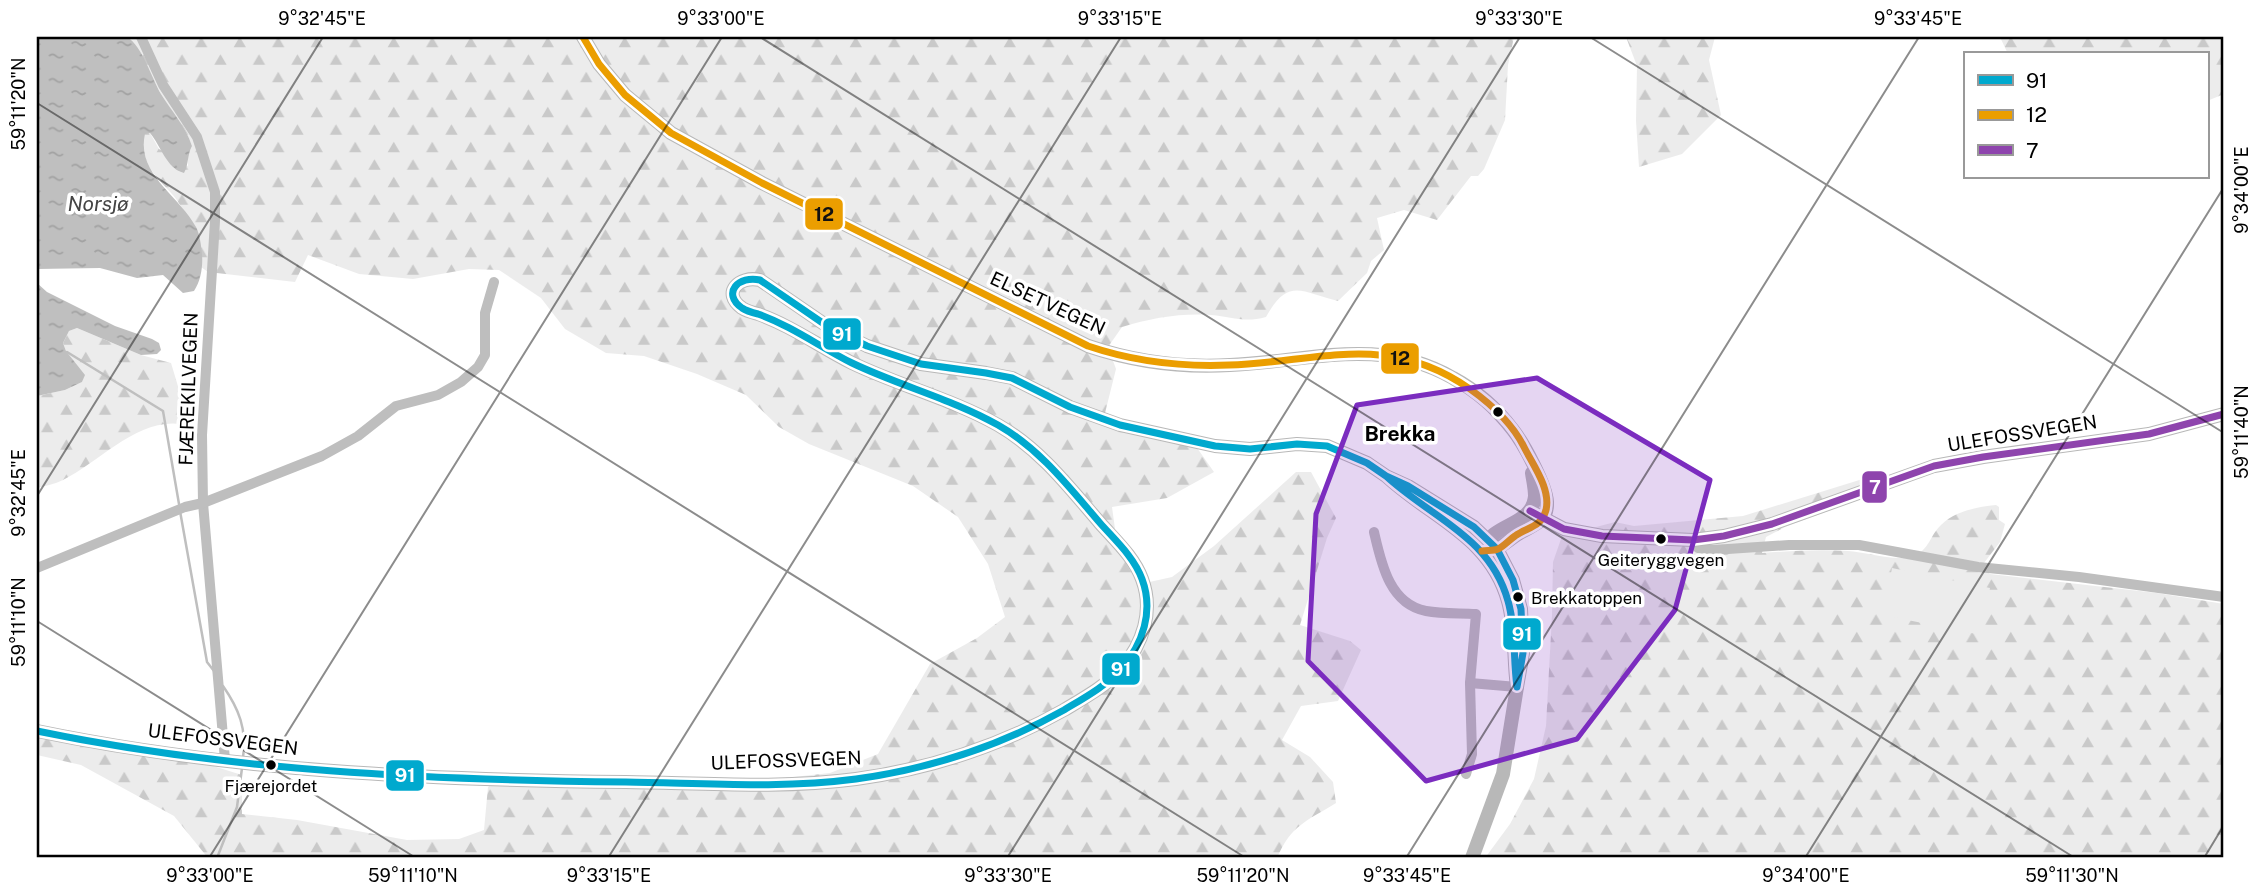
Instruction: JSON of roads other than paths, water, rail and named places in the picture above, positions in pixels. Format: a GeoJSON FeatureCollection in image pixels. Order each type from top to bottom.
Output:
{"type":"FeatureCollection","features":[{"type":"Feature","properties":{"kind":"street","name":"FJÆREKILVEGEN"},"geometry":{"type":"LineString","coordinates":[[141,37],[163,85],[197,137],[215,192],[205,355],[203,503],[225,760]]}},
{"type":"Feature","properties":{"kind":"street","name":"ELSETVEGEN"},"geometry":{"type":"LineString","coordinates":[[583,37],[599,64],[625,95],[671,133],[751,177],[1066,336],[1127,358],[1187,366],[1252,364],[1351,353],[1407,358],[1447,374],[1486,401],[1515,432],[1540,478],[1546,496],[1547,503],[1536,515]]}},
{"type":"Feature","properties":{"kind":"street","name":"ULEFOSSVEGEN"},"geometry":{"type":"LineString","coordinates":[[37,731],[275,766],[441,778],[756,783],[836,781],[924,766],[979,750],[1054,716],[1094,692],[1117,674],[1139,643],[1146,622],[1147,603],[1143,582],[1124,550],[1048,464],[997,425],[958,405],[867,369],[780,323],[741,307],[734,299],[734,290],[740,281],[747,278],[760,280],[847,337],[906,360],[944,369],[1012,378],[1088,415],[1150,433],[1237,448],[1297,444],[1327,446],[1353,455],[1438,504],[1489,546]]}},
{"type":"Feature","properties":{"kind":"street"},"geometry":{"type":"LineString","coordinates":[[37,568],[185,506],[203,503],[322,456],[358,436],[396,406],[438,395],[461,382],[478,367],[485,355],[485,313],[494,282]]}},
{"type":"Feature","properties":{"kind":"street","name":"ULEFOSSVEGEN"},"geometry":{"type":"LineString","coordinates":[[1536,515],[1564,529],[1589,534],[1658,540],[1693,540],[1724,536],[1772,523],[1934,466],[2148,434],[2224,414]]}},
{"type":"Feature","properties":{"kind":"street"},"geometry":{"type":"LineString","coordinates":[[1472,858],[1503,774],[1517,687],[1508,600],[1495,571],[1489,546],[1533,528],[1536,515]]}},
{"type":"Feature","properties":{"kind":"street"},"geometry":{"type":"LineString","coordinates":[[1374,532],[1388,580],[1404,600],[1423,610],[1476,614],[1470,683],[1472,754],[1466,774]]}},
{"type":"Feature","properties":{"kind":"street"},"geometry":{"type":"LineString","coordinates":[[1693,540],[1698,548],[1713,550],[1789,545],[1859,545],[1978,567],[2092,578],[2224,597]]}},
{"type":"Feature","properties":{"kind":"street"},"geometry":{"type":"LineString","coordinates":[[1470,683],[1517,687]]}},
{"type":"Feature","properties":{"kind":"water","name":"Norsjø"},"geometry":{"type":"Polygon","coordinates":[[[37,37],[127,37],[138,48],[192,146],[184,173],[168,162],[150,133],[145,134],[144,148],[153,173],[189,215],[198,233],[202,264],[194,291],[183,293],[163,275],[137,278],[100,268],[37,269],[37,37]]]}},
{"type":"Feature","properties":{"kind":"water"},"geometry":{"type":"Polygon","coordinates":[[[37,283],[47,292],[115,326],[152,339],[159,343],[161,350],[157,354],[141,355],[77,328],[69,331],[63,343],[85,375],[82,382],[65,390],[37,396],[37,283]]]}},
{"type":"Feature","properties":{"kind":"waterway"},"geometry":{"type":"LineString","coordinates":[[67,352],[163,411],[179,504]]}},
{"type":"Feature","properties":{"kind":"waterway"},"geometry":{"type":"LineString","coordinates":[[180,511],[207,662],[214,671]]}},
{"type":"Feature","properties":{"kind":"waterway"},"geometry":{"type":"LineString","coordinates":[[223,686],[241,720],[243,758]]}},
{"type":"Feature","properties":{"kind":"waterway"},"geometry":{"type":"LineString","coordinates":[[217,858],[237,807],[242,768]]}},
{"type":"Feature","properties":{"kind":"place","name":"Geiteryggvegen"},"geometry":{"type":"Point","coordinates":[1661,539]}},
{"type":"Feature","properties":{"kind":"place","name":"Brekkatoppen"},"geometry":{"type":"Point","coordinates":[1518,597]}},
{"type":"Feature","properties":{"kind":"place","name":"Fjærejordet"},"geometry":{"type":"Point","coordinates":[271,765]}},
{"type":"Feature","properties":{"kind":"district","name":"Brekka"},"geometry":{"type":"Point","coordinates":[1400,434]}}]}
